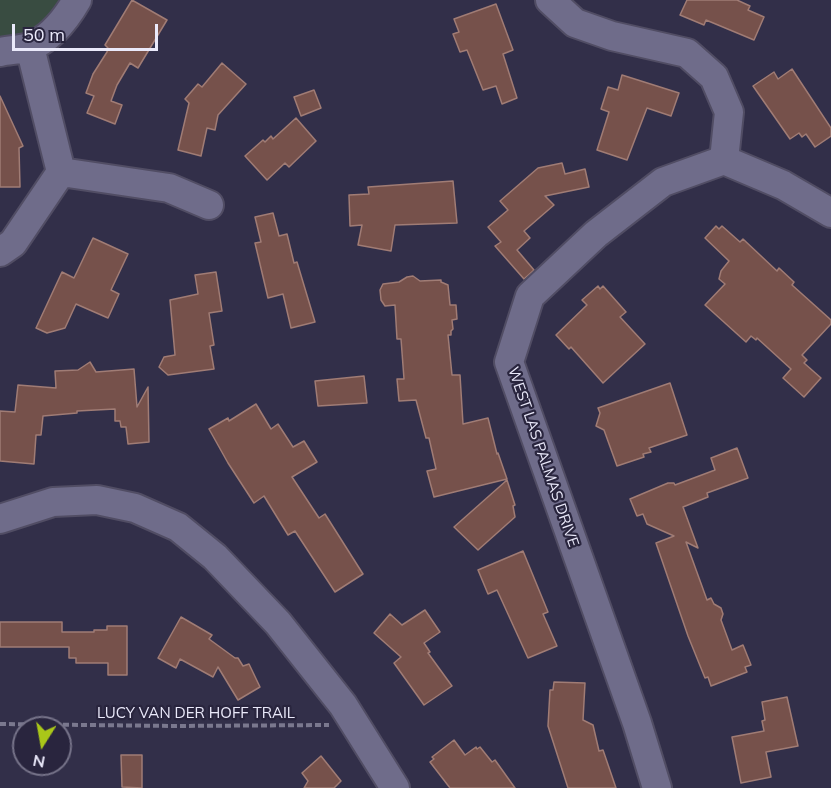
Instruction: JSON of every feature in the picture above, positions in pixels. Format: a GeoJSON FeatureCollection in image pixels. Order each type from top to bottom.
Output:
{"type":"FeatureCollection","features":[{"type":"Feature","properties":{"kind":"street"},"geometry":{"type":"LineString","coordinates":[[0,52],[30,47],[54,32],[68,16],[77,0]]}},
{"type":"Feature","properties":{"kind":"street"},"geometry":{"type":"LineString","coordinates":[[550,0],[575,23],[612,36],[687,53],[714,77],[729,112],[724,160],[783,185],[831,213]]}},
{"type":"Feature","properties":{"kind":"street"},"geometry":{"type":"LineString","coordinates":[[0,252],[13,243],[61,172],[30,47]]}},
{"type":"Feature","properties":{"kind":"street","name":"WEST LAS PALMAS DRIVE"},"geometry":{"type":"LineString","coordinates":[[657,788],[637,723],[509,362],[530,296],[596,234],[663,182],[724,160]]}},
{"type":"Feature","properties":{"kind":"street"},"geometry":{"type":"LineString","coordinates":[[61,172],[169,188],[209,205]]}},
{"type":"Feature","properties":{"kind":"street"},"geometry":{"type":"LineString","coordinates":[[0,519],[53,502],[96,500],[135,508],[178,527],[215,557],[278,623],[343,705],[395,788]]}},
{"type":"Feature","properties":{"kind":"path","name":"LUCY VAN DER HOFF TRAIL"},"geometry":{"type":"LineString","coordinates":[[0,724],[355,725]]}},
{"type":"Feature","properties":{"kind":"green space"},"geometry":{"type":"Polygon","coordinates":[[[0,0],[62,0],[49,17],[36,28],[12,38],[0,40],[0,0]]]}},
{"type":"Feature","properties":{"kind":"building"},"geometry":{"type":"Polygon","coordinates":[[[132,0],[167,20],[138,68],[130,63],[117,85],[111,101],[122,105],[115,124],[87,113],[94,96],[86,93],[93,74],[107,52],[108,48],[105,45],[132,0]]]}},
{"type":"Feature","properties":{"kind":"building"},"geometry":{"type":"Polygon","coordinates":[[[687,0],[737,0],[750,6],[748,10],[764,17],[754,40],[706,20],[704,25],[680,15],[687,0]]]}},
{"type":"Feature","properties":{"kind":"building"},"geometry":{"type":"Polygon","coordinates":[[[496,4],[513,50],[503,54],[517,98],[502,104],[496,86],[483,90],[467,50],[460,52],[453,34],[459,32],[454,19],[496,4]]]}},
{"type":"Feature","properties":{"kind":"building"},"geometry":{"type":"Polygon","coordinates":[[[222,63],[246,84],[218,115],[215,130],[207,128],[201,156],[178,150],[189,103],[185,99],[198,84],[202,87],[222,63]]]}},
{"type":"Feature","properties":{"kind":"building"},"geometry":{"type":"Polygon","coordinates":[[[792,69],[831,128],[831,136],[815,147],[806,134],[802,137],[799,133],[790,139],[753,86],[774,72],[778,79],[792,69]]]}},
{"type":"Feature","properties":{"kind":"building"},"geometry":{"type":"Polygon","coordinates":[[[622,75],[679,93],[671,116],[647,108],[627,160],[597,150],[609,112],[601,109],[608,87],[618,90],[622,75]]]}},
{"type":"Feature","properties":{"kind":"building"},"geometry":{"type":"Polygon","coordinates":[[[314,90],[321,108],[301,116],[294,97],[314,90]]]}},
{"type":"Feature","properties":{"kind":"building"},"geometry":{"type":"Polygon","coordinates":[[[0,96],[23,146],[19,148],[20,187],[0,187],[0,96]]]}},
{"type":"Feature","properties":{"kind":"building"},"geometry":{"type":"Polygon","coordinates":[[[296,118],[316,141],[289,167],[285,163],[267,180],[245,156],[263,140],[265,142],[271,136],[273,139],[296,118]]]}},
{"type":"Feature","properties":{"kind":"building"},"geometry":{"type":"Polygon","coordinates":[[[562,163],[565,174],[585,169],[589,187],[545,196],[554,205],[524,231],[530,238],[517,250],[534,270],[524,279],[495,246],[501,242],[488,227],[508,210],[500,201],[538,168],[562,163]]]}},
{"type":"Feature","properties":{"kind":"building"},"geometry":{"type":"Polygon","coordinates":[[[453,181],[457,223],[395,225],[391,251],[358,245],[362,225],[350,226],[349,195],[369,194],[368,187],[453,181]]]}},
{"type":"Feature","properties":{"kind":"building"},"geometry":{"type":"Polygon","coordinates":[[[273,213],[279,236],[287,234],[294,263],[297,262],[315,322],[291,328],[283,294],[268,298],[255,243],[261,242],[255,217],[273,213]]]}},
{"type":"Feature","properties":{"kind":"building"},"geometry":{"type":"Polygon","coordinates":[[[716,226],[719,229],[722,226],[740,242],[743,239],[777,271],[779,268],[794,282],[792,285],[831,320],[831,324],[802,355],[807,360],[804,363],[821,378],[804,397],[783,378],[791,369],[757,338],[756,340],[751,336],[746,342],[705,305],[725,284],[719,279],[721,271],[729,261],[705,238],[716,226]]]}},
{"type":"Feature","properties":{"kind":"building"},"geometry":{"type":"Polygon","coordinates":[[[93,238],[128,254],[111,290],[119,294],[108,318],[76,304],[65,328],[47,333],[36,328],[62,272],[74,278],[93,238]]]}},
{"type":"Feature","properties":{"kind":"building"},"geometry":{"type":"Polygon","coordinates":[[[216,272],[222,311],[209,313],[214,345],[210,346],[214,369],[168,375],[159,367],[164,357],[175,355],[170,300],[198,294],[195,275],[216,272]]]}},
{"type":"Feature","properties":{"kind":"building"},"geometry":{"type":"Polygon","coordinates":[[[413,276],[420,281],[441,280],[448,285],[450,305],[456,305],[457,319],[452,320],[453,329],[451,335],[448,335],[452,375],[460,375],[463,424],[488,418],[497,454],[507,479],[434,497],[427,471],[436,469],[429,438],[426,438],[416,400],[399,401],[397,379],[404,379],[401,339],[397,339],[395,305],[385,306],[381,300],[380,290],[383,284],[399,282],[413,276]]]}},
{"type":"Feature","properties":{"kind":"building"},"geometry":{"type":"Polygon","coordinates":[[[598,286],[600,289],[603,286],[626,312],[620,317],[645,344],[603,383],[571,347],[569,349],[556,335],[587,305],[582,300],[598,286]]]}},
{"type":"Feature","properties":{"kind":"building"},"geometry":{"type":"Polygon","coordinates":[[[90,362],[96,372],[134,369],[137,407],[148,387],[149,442],[128,444],[126,427],[121,427],[120,421],[115,421],[115,409],[77,411],[77,413],[43,416],[41,435],[36,435],[34,464],[0,461],[0,411],[15,412],[18,385],[56,388],[55,371],[78,370],[90,362]]]}},
{"type":"Feature","properties":{"kind":"building"},"geometry":{"type":"Polygon","coordinates":[[[364,376],[367,403],[318,406],[315,381],[364,376]]]}},
{"type":"Feature","properties":{"kind":"building"},"geometry":{"type":"Polygon","coordinates":[[[670,383],[687,435],[649,448],[651,452],[643,454],[644,457],[617,466],[604,430],[596,426],[600,413],[598,408],[670,383]]]}},
{"type":"Feature","properties":{"kind":"building"},"geometry":{"type":"Polygon","coordinates":[[[256,404],[271,429],[278,424],[293,447],[304,441],[317,462],[292,477],[319,518],[325,514],[363,574],[335,592],[295,531],[288,535],[264,496],[254,503],[209,429],[228,418],[229,421],[256,404]]]}},
{"type":"Feature","properties":{"kind":"building"},"geometry":{"type":"Polygon","coordinates":[[[737,448],[748,478],[707,493],[708,497],[683,507],[698,548],[686,542],[707,600],[711,598],[714,604],[721,608],[723,614],[721,620],[732,650],[743,645],[751,665],[745,667],[747,672],[711,686],[708,677],[705,678],[688,636],[656,543],[674,536],[647,524],[643,514],[637,516],[630,499],[668,483],[675,485],[715,470],[711,458],[737,448]]]}},
{"type":"Feature","properties":{"kind":"building"},"geometry":{"type":"Polygon","coordinates":[[[507,480],[515,505],[513,506],[515,517],[478,550],[454,527],[507,480]]]}},
{"type":"Feature","properties":{"kind":"building"},"geometry":{"type":"Polygon","coordinates":[[[523,551],[548,612],[543,614],[557,646],[528,658],[497,590],[488,594],[478,570],[523,551]]]}},
{"type":"Feature","properties":{"kind":"building"},"geometry":{"type":"Polygon","coordinates":[[[425,610],[440,632],[424,643],[430,652],[428,653],[452,686],[424,705],[394,663],[401,657],[374,633],[390,614],[402,625],[425,610]]]}},
{"type":"Feature","properties":{"kind":"building"},"geometry":{"type":"Polygon","coordinates":[[[181,617],[212,635],[209,639],[238,658],[243,666],[249,664],[260,687],[238,700],[218,667],[213,677],[180,659],[176,668],[158,658],[181,617]]]}},
{"type":"Feature","properties":{"kind":"building"},"geometry":{"type":"Polygon","coordinates":[[[0,622],[62,622],[62,632],[94,632],[94,630],[107,630],[107,626],[127,626],[127,675],[108,675],[108,663],[76,663],[76,658],[69,658],[69,647],[0,647],[0,622]]]}},
{"type":"Feature","properties":{"kind":"building"},"geometry":{"type":"Polygon","coordinates":[[[554,682],[585,683],[583,720],[593,725],[599,751],[603,750],[616,788],[568,788],[548,726],[550,690],[553,690],[554,682]]]}},
{"type":"Feature","properties":{"kind":"building"},"geometry":{"type":"Polygon","coordinates":[[[787,697],[798,746],[766,752],[771,777],[741,783],[732,737],[764,731],[762,702],[787,697]]]}},
{"type":"Feature","properties":{"kind":"building"},"geometry":{"type":"Polygon","coordinates":[[[454,740],[465,755],[476,747],[477,749],[480,747],[492,762],[495,760],[515,788],[450,788],[430,762],[434,759],[432,757],[454,740]]]}},
{"type":"Feature","properties":{"kind":"building"},"geometry":{"type":"Polygon","coordinates":[[[121,755],[142,755],[142,788],[122,787],[121,755]]]}},
{"type":"Feature","properties":{"kind":"building"},"geometry":{"type":"Polygon","coordinates":[[[321,756],[341,781],[334,788],[304,788],[308,781],[302,773],[321,756]]]}}]}
